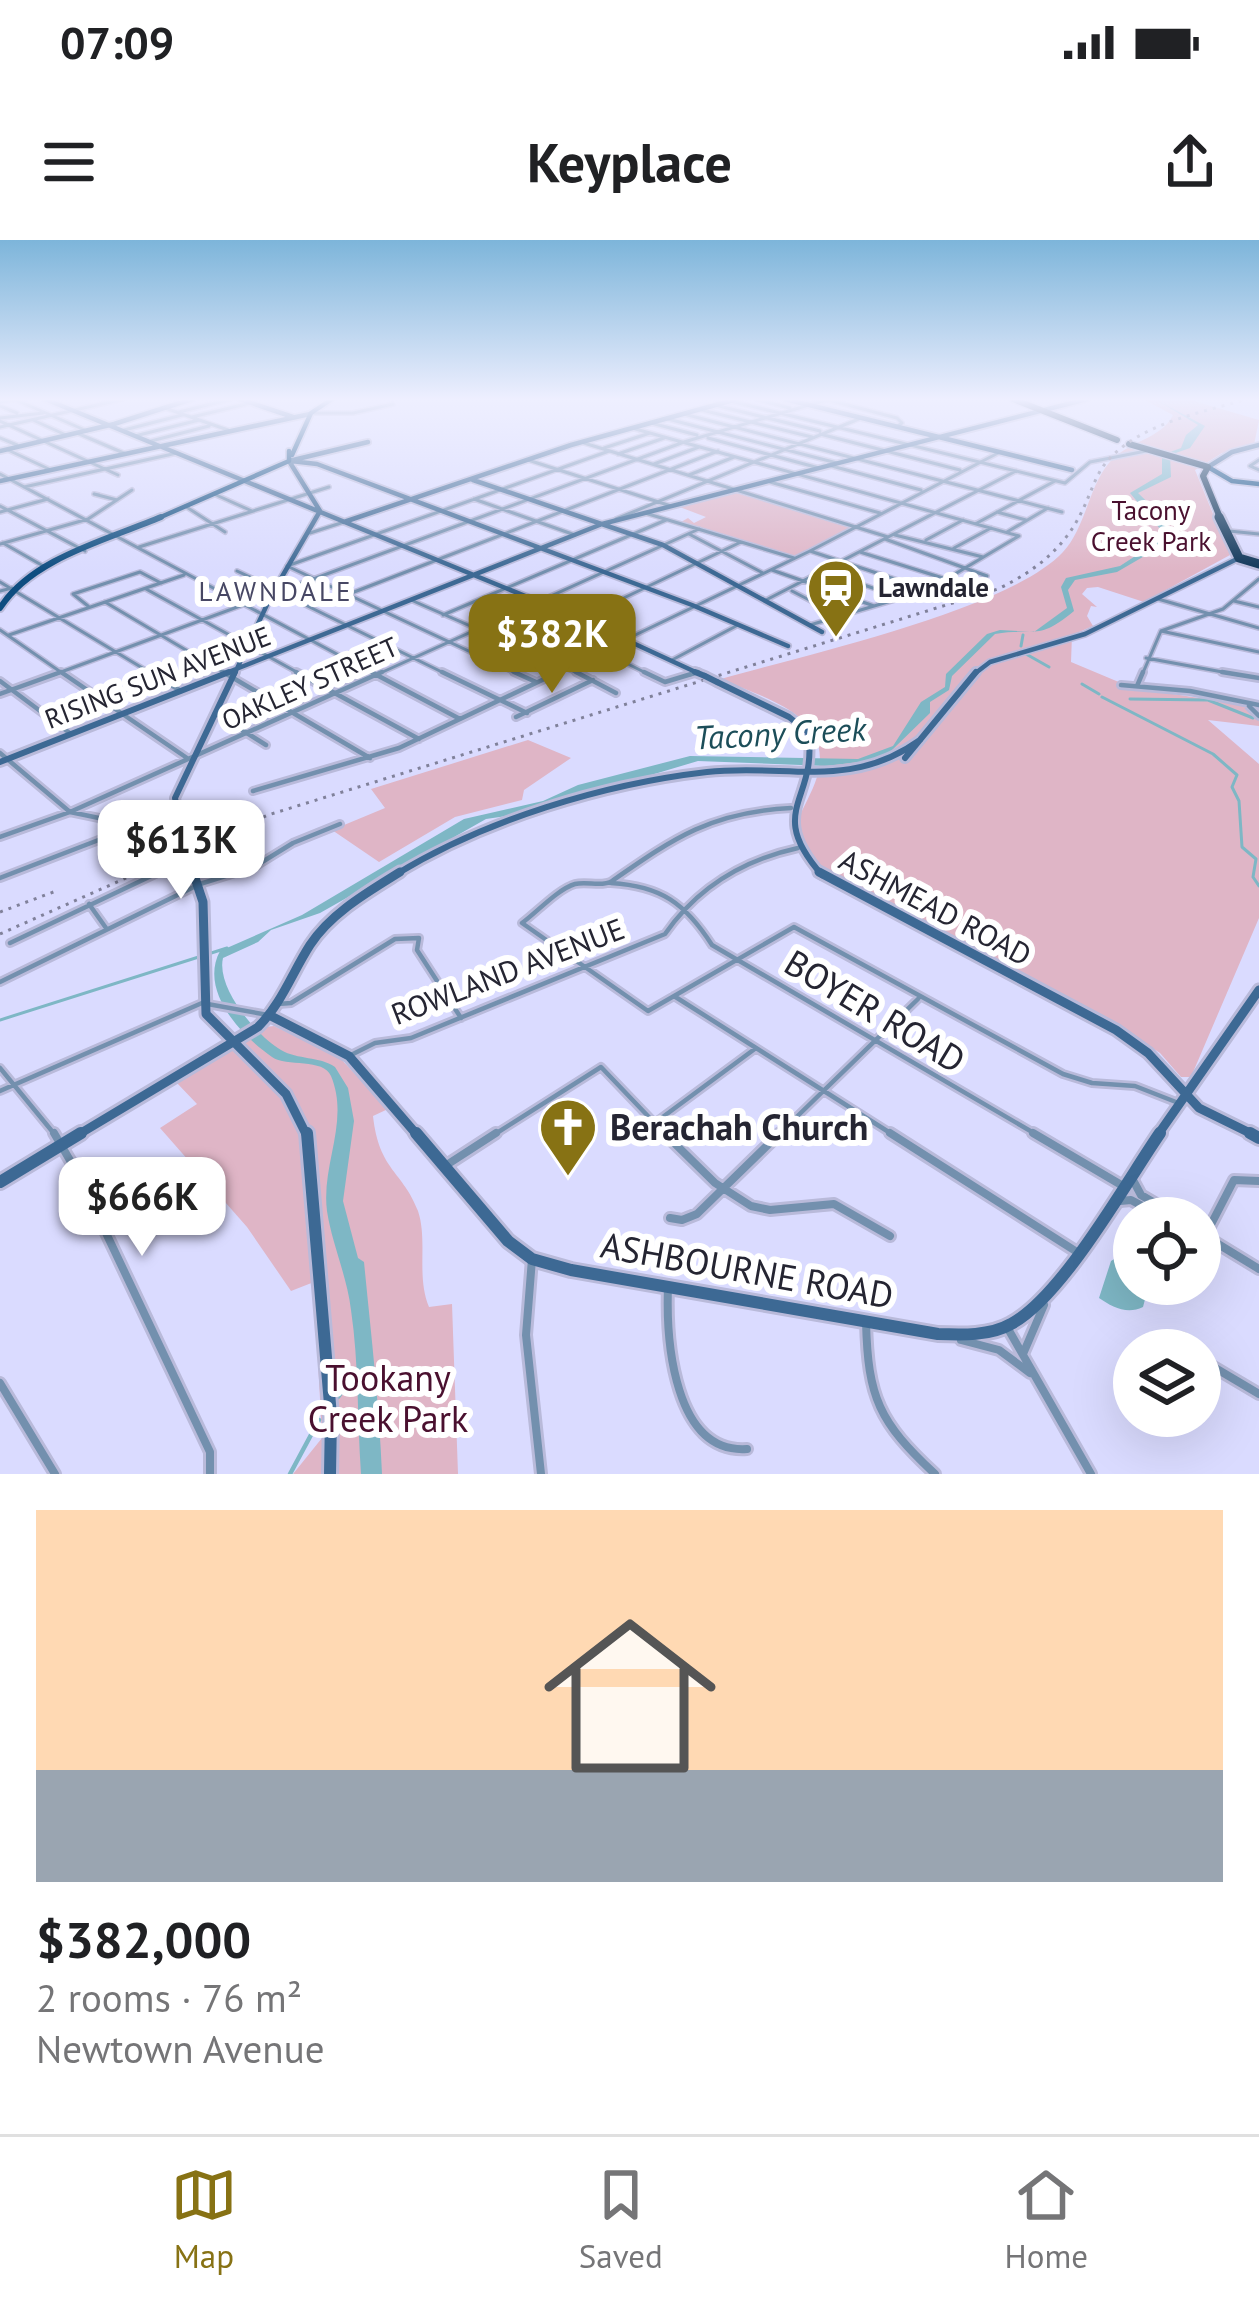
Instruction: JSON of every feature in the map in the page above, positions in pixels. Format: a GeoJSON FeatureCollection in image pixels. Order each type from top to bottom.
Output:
{"type":"FeatureCollection","features":[{"type":"Feature","properties":{"kind":"highway"},"geometry":{"type":"LineString","coordinates":[[1170,457],[1211,465]]}},
{"type":"Feature","properties":{"kind":"highway"},"geometry":{"type":"LineString","coordinates":[[1193,463],[1238,558],[1259,565]]}},
{"type":"Feature","properties":{"kind":"highway"},"geometry":{"type":"LineString","coordinates":[[1205,483],[1203,473],[1211,465]]}},
{"type":"Feature","properties":{"kind":"main road"},"geometry":{"type":"LineString","coordinates":[[0,608],[12,588],[45,567],[287,457]]}},
{"type":"Feature","properties":{"kind":"main road"},"geometry":{"type":"LineString","coordinates":[[1211,465],[1225,475],[1256,484]]}},
{"type":"Feature","properties":{"kind":"street"},"geometry":{"type":"LineString","coordinates":[[22,457],[51,470]]}},
{"type":"Feature","properties":{"kind":"street"},"geometry":{"type":"LineString","coordinates":[[78,457],[118,475]]}},
{"type":"Feature","properties":{"kind":"street"},"geometry":{"type":"LineString","coordinates":[[11,479],[114,457]]}},
{"type":"Feature","properties":{"kind":"street"},"geometry":{"type":"LineString","coordinates":[[25,487],[161,457]]}},
{"type":"Feature","properties":{"kind":"street"},"geometry":{"type":"LineString","coordinates":[[187,457],[626,638],[793,719],[808,733],[812,767],[791,808],[716,816],[690,825],[614,876],[611,883]]}},
{"type":"Feature","properties":{"kind":"street"},"geometry":{"type":"LineString","coordinates":[[292,457],[320,512]]}},
{"type":"Feature","properties":{"kind":"street"},"geometry":{"type":"LineString","coordinates":[[295,457],[646,587],[788,646]]}},
{"type":"Feature","properties":{"kind":"street"},"geometry":{"type":"LineString","coordinates":[[310,533],[537,457]]}},
{"type":"Feature","properties":{"kind":"street"},"geometry":{"type":"LineString","coordinates":[[287,566],[593,457]]}},
{"type":"Feature","properties":{"kind":"street"},"geometry":{"type":"LineString","coordinates":[[628,457],[859,526],[987,576]]}},
{"type":"Feature","properties":{"kind":"street"},"geometry":{"type":"LineString","coordinates":[[0,694],[643,457]]}},
{"type":"Feature","properties":{"kind":"street"},"geometry":{"type":"LineString","coordinates":[[654,464],[674,457]]}},
{"type":"Feature","properties":{"kind":"street"},"geometry":{"type":"LineString","coordinates":[[349,595],[705,457]]}},
{"type":"Feature","properties":{"kind":"street"},"geometry":{"type":"LineString","coordinates":[[689,475],[735,457]]}},
{"type":"Feature","properties":{"kind":"street"},"geometry":{"type":"LineString","coordinates":[[738,457],[1019,536],[928,590],[810,625]]}},
{"type":"Feature","properties":{"kind":"street"},"geometry":{"type":"LineString","coordinates":[[606,523],[766,457]]}},
{"type":"Feature","properties":{"kind":"street"},"geometry":{"type":"LineString","coordinates":[[776,457],[819,468]]}},
{"type":"Feature","properties":{"kind":"street"},"geometry":{"type":"LineString","coordinates":[[813,457],[837,463]]}},
{"type":"Feature","properties":{"kind":"street"},"geometry":{"type":"LineString","coordinates":[[852,457],[1062,512]]}},
{"type":"Feature","properties":{"kind":"street","name":"RISING SUN AVENUE"},"geometry":{"type":"LineString","coordinates":[[2,758],[232,674],[606,523],[863,457]]}},
{"type":"Feature","properties":{"kind":"street"},"geometry":{"type":"LineString","coordinates":[[906,457],[961,471]]}},
{"type":"Feature","properties":{"kind":"street"},"geometry":{"type":"LineString","coordinates":[[959,457],[1066,483],[1072,470],[1100,457]]}},
{"type":"Feature","properties":{"kind":"street"},"geometry":{"type":"LineString","coordinates":[[253,791],[419,739],[739,586],[991,457]]}},
{"type":"Feature","properties":{"kind":"street"},"geometry":{"type":"LineString","coordinates":[[1018,457],[1072,470]]}},
{"type":"Feature","properties":{"kind":"street"},"geometry":{"type":"LineString","coordinates":[[1211,465],[1228,457]]}},
{"type":"Feature","properties":{"kind":"street"},"geometry":{"type":"LineString","coordinates":[[527,460],[670,506]]}},
{"type":"Feature","properties":{"kind":"street"},"geometry":{"type":"LineString","coordinates":[[1259,460],[1250,466],[1259,470]]}},
{"type":"Feature","properties":{"kind":"street"},"geometry":{"type":"LineString","coordinates":[[829,466],[921,490]]}},
{"type":"Feature","properties":{"kind":"street"},"geometry":{"type":"LineString","coordinates":[[765,600],[1016,471]]}},
{"type":"Feature","properties":{"kind":"street"},"geometry":{"type":"LineString","coordinates":[[0,477],[88,518],[184,575],[460,719]]}},
{"type":"Feature","properties":{"kind":"street"},"geometry":{"type":"LineString","coordinates":[[469,479],[663,545],[822,632]]}},
{"type":"Feature","properties":{"kind":"street"},"geometry":{"type":"LineString","coordinates":[[766,481],[880,513]]}},
{"type":"Feature","properties":{"kind":"street"},"geometry":{"type":"LineString","coordinates":[[976,524],[1055,481]]}},
{"type":"Feature","properties":{"kind":"street"},"geometry":{"type":"LineString","coordinates":[[139,547],[329,487]]}},
{"type":"Feature","properties":{"kind":"street"},"geometry":{"type":"LineString","coordinates":[[1,542],[88,518],[132,490]]}},
{"type":"Feature","properties":{"kind":"street"},"geometry":{"type":"LineString","coordinates":[[211,493],[252,511]]}},
{"type":"Feature","properties":{"kind":"street"},"geometry":{"type":"LineString","coordinates":[[99,495],[117,500]]}},
{"type":"Feature","properties":{"kind":"street"},"geometry":{"type":"LineString","coordinates":[[8,510],[48,499]]}},
{"type":"Feature","properties":{"kind":"street"},"geometry":{"type":"LineString","coordinates":[[473,499],[574,535]]}},
{"type":"Feature","properties":{"kind":"street"},"geometry":{"type":"LineString","coordinates":[[330,1474],[332,1416],[306,1127],[286,1094],[238,1039],[209,1018],[202,1003],[200,884],[182,838],[175,799],[287,566],[320,512],[333,505]]}},
{"type":"Feature","properties":{"kind":"street"},"geometry":{"type":"LineString","coordinates":[[184,506],[226,532]]}},
{"type":"Feature","properties":{"kind":"street"},"geometry":{"type":"LineString","coordinates":[[1007,532],[1048,508]]}},
{"type":"Feature","properties":{"kind":"street"},"geometry":{"type":"LineString","coordinates":[[0,509],[85,551]]}},
{"type":"Feature","properties":{"kind":"street"},"geometry":{"type":"LineString","coordinates":[[997,512],[1026,520]]}},
{"type":"Feature","properties":{"kind":"street"},"geometry":{"type":"LineString","coordinates":[[644,513],[794,558]]}},
{"type":"Feature","properties":{"kind":"street"},"geometry":{"type":"LineString","coordinates":[[443,614],[666,520]]}},
{"type":"Feature","properties":{"kind":"street"},"geometry":{"type":"LineString","coordinates":[[926,540],[963,520]]}},
{"type":"Feature","properties":{"kind":"street"},"geometry":{"type":"LineString","coordinates":[[953,548],[991,528]]}},
{"type":"Feature","properties":{"kind":"street","name":"OAKLEY STREET"},"geometry":{"type":"LineString","coordinates":[[0,837],[70,812],[699,529]]}},
{"type":"Feature","properties":{"kind":"street"},"geometry":{"type":"LineString","coordinates":[[1226,532],[1259,535]]}},
{"type":"Feature","properties":{"kind":"street"},"geometry":{"type":"LineString","coordinates":[[689,534],[764,573]]}},
{"type":"Feature","properties":{"kind":"street"},"geometry":{"type":"LineString","coordinates":[[889,537],[926,540],[983,557]]}},
{"type":"Feature","properties":{"kind":"street"},"geometry":{"type":"LineString","coordinates":[[1,542],[45,567]]}},
{"type":"Feature","properties":{"kind":"street"},"geometry":{"type":"LineString","coordinates":[[521,647],[741,542]]}},
{"type":"Feature","properties":{"kind":"street"},"geometry":{"type":"LineString","coordinates":[[809,550],[928,590]]}},
{"type":"Feature","properties":{"kind":"street"},"geometry":{"type":"LineString","coordinates":[[860,552],[946,579]]}},
{"type":"Feature","properties":{"kind":"street"},"geometry":{"type":"LineString","coordinates":[[0,1182],[258,1027],[274,1010],[290,974],[325,925],[376,888],[432,858],[484,834],[678,776],[812,767],[843,775],[883,768],[909,755],[974,673],[990,662],[1085,634],[1238,558]]}},
{"type":"Feature","properties":{"kind":"street"},"geometry":{"type":"LineString","coordinates":[[287,566],[536,682]]}},
{"type":"Feature","properties":{"kind":"street"},"geometry":{"type":"LineString","coordinates":[[771,569],[874,606]]}},
{"type":"Feature","properties":{"kind":"street"},"geometry":{"type":"LineString","coordinates":[[237,571],[526,713]]}},
{"type":"Feature","properties":{"kind":"street"},"geometry":{"type":"LineString","coordinates":[[824,571],[902,598]]}},
{"type":"Feature","properties":{"kind":"street"},"geometry":{"type":"LineString","coordinates":[[90,608],[73,595],[140,572],[161,584]]}},
{"type":"Feature","properties":{"kind":"street"},"geometry":{"type":"LineString","coordinates":[[9,635],[184,575]]}},
{"type":"Feature","properties":{"kind":"street"},"geometry":{"type":"LineString","coordinates":[[0,582],[181,692]]}},
{"type":"Feature","properties":{"kind":"street"},"geometry":{"type":"LineString","coordinates":[[1137,686],[1161,631],[1210,615],[1257,583]]}},
{"type":"Feature","properties":{"kind":"street"},"geometry":{"type":"LineString","coordinates":[[0,591],[12,588]]}},
{"type":"Feature","properties":{"kind":"street"},"geometry":{"type":"LineString","coordinates":[[146,589],[419,739]]}},
{"type":"Feature","properties":{"kind":"street"},"geometry":{"type":"LineString","coordinates":[[789,589],[840,616]]}},
{"type":"Feature","properties":{"kind":"street"},"geometry":{"type":"LineString","coordinates":[[1158,599],[1259,628]]}},
{"type":"Feature","properties":{"kind":"street"},"geometry":{"type":"LineString","coordinates":[[411,601],[616,693]]}},
{"type":"Feature","properties":{"kind":"street"},"geometry":{"type":"LineString","coordinates":[[1234,601],[1259,607]]}},
{"type":"Feature","properties":{"kind":"street"},"geometry":{"type":"LineString","coordinates":[[105,602],[370,758]]}},
{"type":"Feature","properties":{"kind":"street"},"geometry":{"type":"LineString","coordinates":[[672,660],[738,625]]}},
{"type":"Feature","properties":{"kind":"street"},"geometry":{"type":"LineString","coordinates":[[0,630],[191,758]]}},
{"type":"Feature","properties":{"kind":"street"},"geometry":{"type":"LineString","coordinates":[[1161,631],[1259,652]]}},
{"type":"Feature","properties":{"kind":"street"},"geometry":{"type":"LineString","coordinates":[[600,650],[664,682],[707,677]]}},
{"type":"Feature","properties":{"kind":"street"},"geometry":{"type":"LineString","coordinates":[[1146,658],[1259,678]]}},
{"type":"Feature","properties":{"kind":"street"},"geometry":{"type":"LineString","coordinates":[[516,717],[593,680]]}},
{"type":"Feature","properties":{"kind":"street"},"geometry":{"type":"LineString","coordinates":[[0,681],[71,734]]}},
{"type":"Feature","properties":{"kind":"street"},"geometry":{"type":"LineString","coordinates":[[1121,685],[1259,705]]}},
{"type":"Feature","properties":{"kind":"street"},"geometry":{"type":"LineString","coordinates":[[1245,702],[1259,716]]}},
{"type":"Feature","properties":{"kind":"street"},"geometry":{"type":"LineString","coordinates":[[215,713],[266,745]]}},
{"type":"Feature","properties":{"kind":"street"},"geometry":{"type":"LineString","coordinates":[[2,758],[70,812],[182,838]]}},
{"type":"Feature","properties":{"kind":"street","name":"ASHMEAD ROAD"},"geometry":{"type":"LineString","coordinates":[[791,808],[798,848],[841,889],[1129,1038],[1158,1063],[1184,1100]]}},
{"type":"Feature","properties":{"kind":"street"},"geometry":{"type":"LineString","coordinates":[[0,982],[200,884],[254,867],[293,843],[340,824]]}},
{"type":"Feature","properties":{"kind":"street"},"geometry":{"type":"LineString","coordinates":[[0,878],[135,826]]}},
{"type":"Feature","properties":{"kind":"street","name":"ROWLAND AVENUE"},"geometry":{"type":"LineString","coordinates":[[350,1056],[369,1045],[404,1040],[461,1018],[665,934],[688,907],[752,860],[798,848]]}},
{"type":"Feature","properties":{"kind":"street"},"geometry":{"type":"LineString","coordinates":[[10,943],[188,856]]}},
{"type":"Feature","properties":{"kind":"street"},"geometry":{"type":"LineString","coordinates":[[563,876],[574,884],[522,923],[649,1010],[794,927],[1071,1077],[1135,1086],[1184,1100],[1259,1138]]}},
{"type":"Feature","properties":{"kind":"street","name":"BOYER ROAD"},"geometry":{"type":"LineString","coordinates":[[574,884],[653,886],[688,907],[712,945],[1123,1186]]}},
{"type":"Feature","properties":{"kind":"street"},"geometry":{"type":"LineString","coordinates":[[89,904],[106,928]]}},
{"type":"Feature","properties":{"kind":"street"},"geometry":{"type":"LineString","coordinates":[[0,1091],[202,1003],[274,1010],[395,939],[418,938],[417,950],[461,1018]]}},
{"type":"Feature","properties":{"kind":"street","name":"ASHBOURNE ROAD"},"geometry":{"type":"LineString","coordinates":[[532,1259],[938,1334],[968,1335],[1007,1327],[1031,1314],[1047,1297],[1259,990]]}},
{"type":"Feature","properties":{"kind":"street"},"geometry":{"type":"LineString","coordinates":[[674,996],[1077,1252]]}},
{"type":"Feature","properties":{"kind":"street"},"geometry":{"type":"LineString","coordinates":[[670,1218],[682,1220],[697,1214],[920,997]]}},
{"type":"Feature","properties":{"kind":"street"},"geometry":{"type":"LineString","coordinates":[[274,1010],[350,1056],[508,1241],[532,1259],[526,1277],[526,1317],[541,1474]]}},
{"type":"Feature","properties":{"kind":"street"},"geometry":{"type":"LineString","coordinates":[[656,1122],[756,1048]]}},
{"type":"Feature","properties":{"kind":"street"},"geometry":{"type":"LineString","coordinates":[[444,1166],[602,1067],[724,1189],[749,1206],[776,1212],[813,1204],[848,1208],[890,1236]]}},
{"type":"Feature","properties":{"kind":"street"},"geometry":{"type":"LineString","coordinates":[[0,1068],[62,1145],[210,1452],[210,1474]]}},
{"type":"Feature","properties":{"kind":"street"},"geometry":{"type":"LineString","coordinates":[[1132,1174],[1145,1197]]}},
{"type":"Feature","properties":{"kind":"street"},"geometry":{"type":"LineString","coordinates":[[1221,1203],[1234,1180],[1259,1181]]}},
{"type":"Feature","properties":{"kind":"street"},"geometry":{"type":"LineString","coordinates":[[1109,1205],[1113,1204]]}},
{"type":"Feature","properties":{"kind":"street"},"geometry":{"type":"LineString","coordinates":[[1221,1246],[1259,1269]]}},
{"type":"Feature","properties":{"kind":"street"},"geometry":{"type":"LineString","coordinates":[[668,1287],[665,1320],[692,1432],[716,1453],[739,1455],[747,1449]]}},
{"type":"Feature","properties":{"kind":"street"},"geometry":{"type":"LineString","coordinates":[[1023,1354],[1047,1297]]}},
{"type":"Feature","properties":{"kind":"street"},"geometry":{"type":"LineString","coordinates":[[866,1322],[868,1394],[888,1426],[935,1474]]}},
{"type":"Feature","properties":{"kind":"street"},"geometry":{"type":"LineString","coordinates":[[1007,1327],[1091,1474]]}},
{"type":"Feature","properties":{"kind":"street"},"geometry":{"type":"LineString","coordinates":[[938,1334],[999,1350],[1040,1383]]}},
{"type":"Feature","properties":{"kind":"street"},"geometry":{"type":"LineString","coordinates":[[1221,1371],[1259,1394]]}},
{"type":"Feature","properties":{"kind":"street"},"geometry":{"type":"LineString","coordinates":[[0,1383],[55,1474]]}},
{"type":"Feature","properties":{"kind":"green space","name":"Tacony Creek Park"},"geometry":{"type":"Polygon","coordinates":[[[1117,457],[1216,457],[1195,470],[1230,555],[1144,602],[1087,588],[1082,594],[1097,607],[1091,606],[1087,616],[1093,626],[1072,635],[1071,662],[1133,688],[1259,707],[1259,726],[1208,720],[1259,764],[1259,918],[1191,1077],[1181,1077],[1160,1053],[1104,1016],[882,906],[826,872],[806,848],[797,822],[817,777],[816,738],[793,712],[721,679],[953,611],[1036,573],[1071,542],[1109,463],[1117,457]]]}},
{"type":"Feature","properties":{"kind":"green space"},"geometry":{"type":"Polygon","coordinates":[[[733,492],[854,527],[794,557],[681,522],[706,517],[677,506],[733,492]]]}},
{"type":"Feature","properties":{"kind":"green space"},"geometry":{"type":"Polygon","coordinates":[[[528,740],[571,758],[524,790],[522,800],[455,817],[379,862],[332,830],[385,808],[371,789],[528,740]]]}},
{"type":"Feature","properties":{"kind":"green space","name":"Tookany Creek Park"},"geometry":{"type":"Polygon","coordinates":[[[274,1026],[340,1058],[388,1109],[373,1116],[376,1134],[386,1160],[418,1211],[425,1295],[429,1307],[452,1304],[458,1474],[293,1474],[322,1438],[314,1282],[291,1291],[247,1227],[160,1128],[197,1104],[176,1082],[274,1026]]]}},
{"type":"Feature","properties":{"kind":"shaded area"},"geometry":{"type":"Polygon","coordinates":[[[1162,457],[1170,457],[1171,477],[1138,493],[1165,519],[1172,540],[1117,572],[1075,580],[1068,590],[1074,611],[1035,632],[1067,608],[1061,587],[1066,578],[1120,566],[1166,536],[1130,493],[1162,474],[1162,457]]]}},
{"type":"Feature","properties":{"kind":"shaded area"},"geometry":{"type":"Polygon","coordinates":[[[1030,632],[995,634],[952,676],[949,690],[930,702],[930,713],[890,752],[867,761],[826,766],[698,761],[520,814],[486,819],[320,913],[271,930],[258,942],[223,958],[222,970],[232,996],[260,1034],[288,1053],[335,1067],[348,1088],[354,1121],[343,1201],[358,1258],[364,1262],[382,1474],[361,1474],[351,1310],[327,1211],[336,1093],[327,1070],[272,1057],[236,1024],[215,981],[220,951],[302,915],[464,819],[543,801],[578,785],[690,756],[858,759],[893,746],[921,702],[945,687],[946,674],[987,634],[1030,632]]]}},
{"type":"Feature","properties":{"kind":"shaded area"},"geometry":{"type":"Polygon","coordinates":[[[1111,1261],[1113,1305],[1143,1307],[1120,1309],[1099,1298],[1111,1261]]]}},
{"type":"Feature","properties":{"kind":"waterway"},"geometry":{"type":"LineString","coordinates":[[1021,646],[1023,635]]}},
{"type":"Feature","properties":{"kind":"waterway"},"geometry":{"type":"LineString","coordinates":[[1026,654],[1049,667]]}},
{"type":"Feature","properties":{"kind":"waterway"},"geometry":{"type":"LineString","coordinates":[[1082,684],[1099,694]]}},
{"type":"Feature","properties":{"kind":"waterway"},"geometry":{"type":"LineString","coordinates":[[1102,697],[1213,754],[1237,775],[1232,787],[1239,801],[1242,847],[1256,859],[1253,877],[1259,886]]}},
{"type":"Feature","properties":{"kind":"waterway"},"geometry":{"type":"LineString","coordinates":[[1130,699],[1208,700],[1253,718]]}},
{"type":"Feature","properties":{"kind":"waterway"},"geometry":{"type":"LineString","coordinates":[[0,1020],[227,948]]}},
{"type":"Feature","properties":{"kind":"waterway"},"geometry":{"type":"LineString","coordinates":[[338,1397],[354,1375]]}},
{"type":"Feature","properties":{"kind":"waterway"},"geometry":{"type":"LineString","coordinates":[[290,1474],[319,1420]]}},
{"type":"Feature","properties":{"kind":"railway"},"geometry":{"type":"LineString","coordinates":[[0,934],[268,815],[998,589],[1059,546],[1112,457]]}},
{"type":"Feature","properties":{"kind":"railway"},"geometry":{"type":"LineString","coordinates":[[0,912],[56,891]]}},
{"type":"Feature","properties":{"kind":"place","name":"Lawndale"},"geometry":{"type":"Point","coordinates":[836,639]}},
{"type":"Feature","properties":{"kind":"place","name":"Berachah Church"},"geometry":{"type":"Point","coordinates":[568,1178]}},
{"type":"Feature","properties":{"kind":"district","name":"LAWNDALE"},"geometry":{"type":"Point","coordinates":[276,592]}},
{"type":"Feature","properties":{"kind":"water label","name":"Tacony Creek"},"geometry":{"type":"Point","coordinates":[780,733]}}]}
